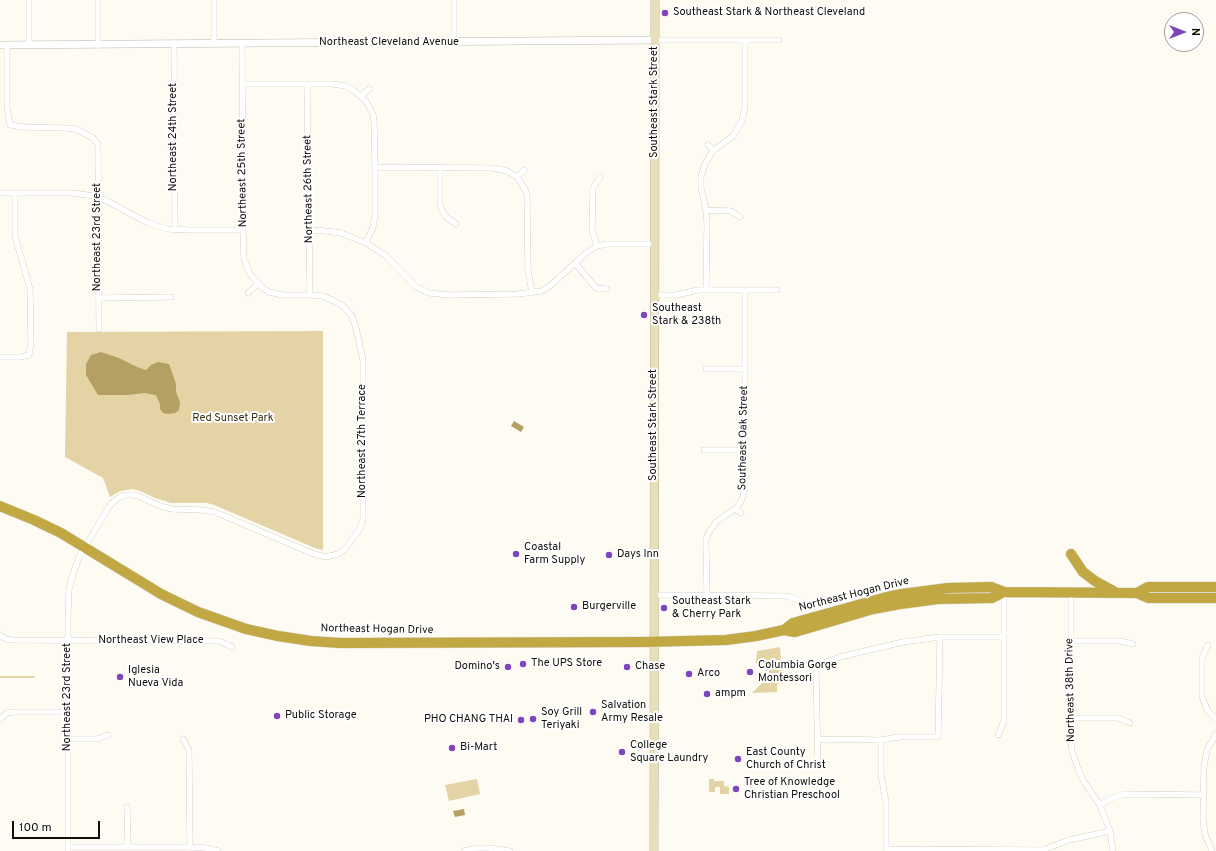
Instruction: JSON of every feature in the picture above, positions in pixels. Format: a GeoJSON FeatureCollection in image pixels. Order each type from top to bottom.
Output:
{"type":"FeatureCollection","features":[{"type":"Feature","properties":{"kind":"highway","name":"Northeast Hogan Drive"},"geometry":{"type":"LineString","coordinates":[[0,506],[49,527],[85,547],[161,594],[186,606],[246,629],[311,641],[340,643],[654,642],[726,640],[751,637],[784,630],[792,623],[861,603],[902,594],[948,588],[991,587],[1004,592],[1138,593],[1148,587],[1170,592]]}},
{"type":"Feature","properties":{"kind":"highway"},"geometry":{"type":"LineString","coordinates":[[1071,554],[1083,572],[1095,582],[1117,593]]}},
{"type":"Feature","properties":{"kind":"highway"},"geometry":{"type":"LineString","coordinates":[[1170,592],[1216,587]]}},
{"type":"Feature","properties":{"kind":"highway"},"geometry":{"type":"LineString","coordinates":[[1170,592],[1216,598]]}},
{"type":"Feature","properties":{"kind":"main road","name":"Southeast Stark Street"},"geometry":{"type":"LineString","coordinates":[[654,851],[655,0]]}},
{"type":"Feature","properties":{"kind":"street"},"geometry":{"type":"LineString","coordinates":[[29,0],[29,45]]}},
{"type":"Feature","properties":{"kind":"street"},"geometry":{"type":"LineString","coordinates":[[98,0],[98,45]]}},
{"type":"Feature","properties":{"kind":"street"},"geometry":{"type":"LineString","coordinates":[[214,0],[214,44]]}},
{"type":"Feature","properties":{"kind":"street"},"geometry":{"type":"LineString","coordinates":[[454,0],[454,42]]}},
{"type":"Feature","properties":{"kind":"street"},"geometry":{"type":"LineString","coordinates":[[706,290],[707,224],[706,210],[701,188],[701,177],[705,164],[714,150],[733,136],[744,115],[745,40]]}},
{"type":"Feature","properties":{"kind":"street","name":"Northeast Cleveland Avenue"},"geometry":{"type":"LineString","coordinates":[[3,45],[779,40]]}},
{"type":"Feature","properties":{"kind":"street","name":"Northeast 24th Street"},"geometry":{"type":"LineString","coordinates":[[174,44],[175,230]]}},
{"type":"Feature","properties":{"kind":"street","name":"Northeast 25th Street"},"geometry":{"type":"LineString","coordinates":[[242,44],[244,259],[249,272],[258,284]]}},
{"type":"Feature","properties":{"kind":"street","name":"Northeast 23rd Street"},"geometry":{"type":"LineString","coordinates":[[3,45],[7,108],[10,125],[23,128],[76,129],[93,138],[98,144],[99,329]]}},
{"type":"Feature","properties":{"kind":"street"},"geometry":{"type":"LineString","coordinates":[[242,84],[340,85],[353,90],[361,96],[370,107],[374,121],[375,216],[373,227],[366,242]]}},
{"type":"Feature","properties":{"kind":"street","name":"Northeast 26th Street"},"geometry":{"type":"LineString","coordinates":[[307,84],[310,295]]}},
{"type":"Feature","properties":{"kind":"street"},"geometry":{"type":"LineString","coordinates":[[361,96],[369,89]]}},
{"type":"Feature","properties":{"kind":"street"},"geometry":{"type":"LineString","coordinates":[[708,145],[714,150]]}},
{"type":"Feature","properties":{"kind":"street"},"geometry":{"type":"LineString","coordinates":[[375,167],[493,168],[507,171],[517,177],[526,195],[528,270],[532,293]]}},
{"type":"Feature","properties":{"kind":"street"},"geometry":{"type":"LineString","coordinates":[[440,168],[440,206],[445,216],[456,224]]}},
{"type":"Feature","properties":{"kind":"street"},"geometry":{"type":"LineString","coordinates":[[517,177],[524,170]]}},
{"type":"Feature","properties":{"kind":"street"},"geometry":{"type":"LineString","coordinates":[[597,246],[592,229],[593,188],[600,177]]}},
{"type":"Feature","properties":{"kind":"street"},"geometry":{"type":"LineString","coordinates":[[0,193],[72,193],[98,197],[148,224],[168,229],[243,230]]}},
{"type":"Feature","properties":{"kind":"street"},"geometry":{"type":"LineString","coordinates":[[0,358],[21,357],[28,355],[30,344],[30,293],[26,273],[15,236],[15,194]]}},
{"type":"Feature","properties":{"kind":"street"},"geometry":{"type":"LineString","coordinates":[[706,210],[731,211],[740,217]]}},
{"type":"Feature","properties":{"kind":"street"},"geometry":{"type":"LineString","coordinates":[[309,230],[341,233],[366,242],[385,255],[416,287],[429,293],[449,295],[518,294],[542,291],[551,285],[586,253],[597,246],[607,244],[654,244]]}},
{"type":"Feature","properties":{"kind":"street"},"geometry":{"type":"LineString","coordinates":[[575,263],[596,288],[607,289]]}},
{"type":"Feature","properties":{"kind":"street"},"geometry":{"type":"LineString","coordinates":[[248,293],[258,284]]}},
{"type":"Feature","properties":{"kind":"street","name":"Northeast 27th Terrace"},"geometry":{"type":"LineString","coordinates":[[258,284],[269,292],[276,294],[310,295],[330,298],[342,305],[352,316],[356,328],[363,360],[363,519],[359,530],[344,550]]}},
{"type":"Feature","properties":{"kind":"street"},"geometry":{"type":"LineString","coordinates":[[654,296],[676,295],[691,291],[706,290],[777,290]]}},
{"type":"Feature","properties":{"kind":"street","name":"Southeast Oak Street"},"geometry":{"type":"LineString","coordinates":[[735,509],[740,503],[745,489],[745,290]]}},
{"type":"Feature","properties":{"kind":"street"},"geometry":{"type":"LineString","coordinates":[[99,298],[171,297]]}},
{"type":"Feature","properties":{"kind":"street"},"geometry":{"type":"LineString","coordinates":[[706,369],[745,369]]}},
{"type":"Feature","properties":{"kind":"street"},"geometry":{"type":"LineString","coordinates":[[704,450],[745,450]]}},
{"type":"Feature","properties":{"kind":"street","name":"Northeast 23rd Street"},"geometry":{"type":"LineString","coordinates":[[68,849],[69,589],[72,574],[77,562],[109,506],[123,495],[133,495],[160,506],[172,509],[208,510],[215,512],[319,556],[332,555],[344,550]]}},
{"type":"Feature","properties":{"kind":"street"},"geometry":{"type":"LineString","coordinates":[[707,595],[706,539],[712,526],[717,520],[735,509],[741,513]]}},
{"type":"Feature","properties":{"kind":"street"},"geometry":{"type":"LineString","coordinates":[[998,735],[1004,721],[1004,592]]}},
{"type":"Feature","properties":{"kind":"street","name":"Northeast 38th Drive"},"geometry":{"type":"LineString","coordinates":[[1071,593],[1072,751],[1084,782],[1100,806],[1110,831],[1112,851]]}},
{"type":"Feature","properties":{"kind":"street"},"geometry":{"type":"LineString","coordinates":[[654,595],[787,596],[800,600]]}},
{"type":"Feature","properties":{"kind":"street","name":"Northeast View Place"},"geometry":{"type":"LineString","coordinates":[[0,635],[12,640],[219,641],[232,647]]}},
{"type":"Feature","properties":{"kind":"street"},"geometry":{"type":"LineString","coordinates":[[818,767],[816,669],[818,665],[840,657],[903,642],[940,637],[1004,637]]}},
{"type":"Feature","properties":{"kind":"street"},"geometry":{"type":"LineString","coordinates":[[817,739],[881,740],[898,737],[938,736],[940,637]]}},
{"type":"Feature","properties":{"kind":"street"},"geometry":{"type":"LineString","coordinates":[[1071,641],[1120,641],[1133,644]]}},
{"type":"Feature","properties":{"kind":"street"},"geometry":{"type":"LineString","coordinates":[[1208,645],[1202,658],[1202,697],[1208,711],[1216,719]]}},
{"type":"Feature","properties":{"kind":"street"},"geometry":{"type":"LineString","coordinates":[[0,719],[7,714],[14,712],[68,712]]}},
{"type":"Feature","properties":{"kind":"street"},"geometry":{"type":"LineString","coordinates":[[1071,718],[1118,718],[1130,723]]}},
{"type":"Feature","properties":{"kind":"street"},"geometry":{"type":"LineString","coordinates":[[1212,851],[1207,841],[1204,827],[1203,795],[1205,757],[1216,734]]}},
{"type":"Feature","properties":{"kind":"street"},"geometry":{"type":"LineString","coordinates":[[68,739],[97,739],[108,735]]}},
{"type":"Feature","properties":{"kind":"street"},"geometry":{"type":"LineString","coordinates":[[183,739],[189,750],[190,847]]}},
{"type":"Feature","properties":{"kind":"street"},"geometry":{"type":"LineString","coordinates":[[881,740],[881,775],[886,802],[886,850],[1043,850],[1068,840],[1110,831]]}},
{"type":"Feature","properties":{"kind":"street"},"geometry":{"type":"LineString","coordinates":[[1100,806],[1112,798],[1125,794],[1203,795]]}},
{"type":"Feature","properties":{"kind":"street"},"geometry":{"type":"LineString","coordinates":[[127,807],[128,847]]}},
{"type":"Feature","properties":{"kind":"street"},"geometry":{"type":"LineString","coordinates":[[68,849],[190,847],[206,848],[218,851]]}},
{"type":"Feature","properties":{"kind":"street"},"geometry":{"type":"LineString","coordinates":[[464,851],[478,848],[489,848],[510,851]]}},
{"type":"Feature","properties":{"kind":"green space","name":"Red Sunset Park"},"geometry":{"type":"Polygon","coordinates":[[[323,331],[323,550],[207,503],[171,503],[133,489],[120,491],[110,497],[103,478],[65,457],[67,332],[323,331]]]}},
{"type":"Feature","properties":{"kind":"green space"},"geometry":{"type":"Polygon","coordinates":[[[780,647],[782,683],[777,684],[777,692],[752,693],[762,683],[769,683],[769,664],[756,663],[757,651],[780,647]]]}},
{"type":"Feature","properties":{"kind":"green space"},"geometry":{"type":"Polygon","coordinates":[[[0,676],[35,676],[35,678],[0,678],[0,676]]]}},
{"type":"Feature","properties":{"kind":"green space"},"geometry":{"type":"Polygon","coordinates":[[[477,779],[480,794],[449,801],[445,785],[477,779]]]}},
{"type":"Feature","properties":{"kind":"green space"},"geometry":{"type":"Polygon","coordinates":[[[709,779],[714,779],[714,781],[724,781],[724,786],[729,787],[729,794],[720,794],[720,787],[715,787],[715,792],[709,792],[709,779]]]}},
{"type":"Feature","properties":{"kind":"shaded area"},"geometry":{"type":"Polygon","coordinates":[[[101,352],[146,370],[151,365],[158,362],[169,364],[180,402],[179,410],[175,413],[163,413],[160,409],[160,404],[156,395],[144,393],[128,395],[98,395],[86,375],[86,364],[91,355],[101,352]]]}},
{"type":"Feature","properties":{"kind":"shaded area"},"geometry":{"type":"Polygon","coordinates":[[[514,421],[524,427],[521,432],[511,426],[514,421]]]}},
{"type":"Feature","properties":{"kind":"shaded area"},"geometry":{"type":"Polygon","coordinates":[[[464,809],[465,815],[455,817],[453,811],[464,809]]]}},
{"type":"Feature","properties":{"kind":"place","name":"Southeast Stark & Northeast Cleveland"},"geometry":{"type":"Point","coordinates":[665,13]}},
{"type":"Feature","properties":{"kind":"place","name":"Southeast Stark & 238th"},"geometry":{"type":"Point","coordinates":[644,315]}},
{"type":"Feature","properties":{"kind":"place","name":"Coastal Farm Supply"},"geometry":{"type":"Point","coordinates":[516,554]}},
{"type":"Feature","properties":{"kind":"place","name":"Days Inn"},"geometry":{"type":"Point","coordinates":[609,555]}},
{"type":"Feature","properties":{"kind":"place","name":"Burgerville"},"geometry":{"type":"Point","coordinates":[574,607]}},
{"type":"Feature","properties":{"kind":"place","name":"Southeast Stark & Cherry Park"},"geometry":{"type":"Point","coordinates":[664,608]}},
{"type":"Feature","properties":{"kind":"place","name":"The UPS Store"},"geometry":{"type":"Point","coordinates":[523,664]}},
{"type":"Feature","properties":{"kind":"place","name":"Domino's"},"geometry":{"type":"Point","coordinates":[508,667]}},
{"type":"Feature","properties":{"kind":"place","name":"Chase"},"geometry":{"type":"Point","coordinates":[627,667]}},
{"type":"Feature","properties":{"kind":"place","name":"Columbia Gorge Montessori"},"geometry":{"type":"Point","coordinates":[750,672]}},
{"type":"Feature","properties":{"kind":"place","name":"Arco"},"geometry":{"type":"Point","coordinates":[689,674]}},
{"type":"Feature","properties":{"kind":"place","name":"Iglesia Nueva Vida"},"geometry":{"type":"Point","coordinates":[120,677]}},
{"type":"Feature","properties":{"kind":"place","name":"ampm"},"geometry":{"type":"Point","coordinates":[707,694]}},
{"type":"Feature","properties":{"kind":"place","name":"Salvation Army Resale"},"geometry":{"type":"Point","coordinates":[593,712]}},
{"type":"Feature","properties":{"kind":"place","name":"Public Storage"},"geometry":{"type":"Point","coordinates":[277,716]}},
{"type":"Feature","properties":{"kind":"place","name":"Soy Grill Teriyaki"},"geometry":{"type":"Point","coordinates":[533,719]}},
{"type":"Feature","properties":{"kind":"place","name":"PHO CHANG THAI"},"geometry":{"type":"Point","coordinates":[521,720]}},
{"type":"Feature","properties":{"kind":"place","name":"Bi-Mart"},"geometry":{"type":"Point","coordinates":[452,748]}},
{"type":"Feature","properties":{"kind":"place","name":"College Square Laundry"},"geometry":{"type":"Point","coordinates":[622,752]}},
{"type":"Feature","properties":{"kind":"place","name":"East County Church of Christ"},"geometry":{"type":"Point","coordinates":[738,759]}},
{"type":"Feature","properties":{"kind":"place","name":"Tree of Knowledge Christian Preschool"},"geometry":{"type":"Point","coordinates":[736,789]}}]}
